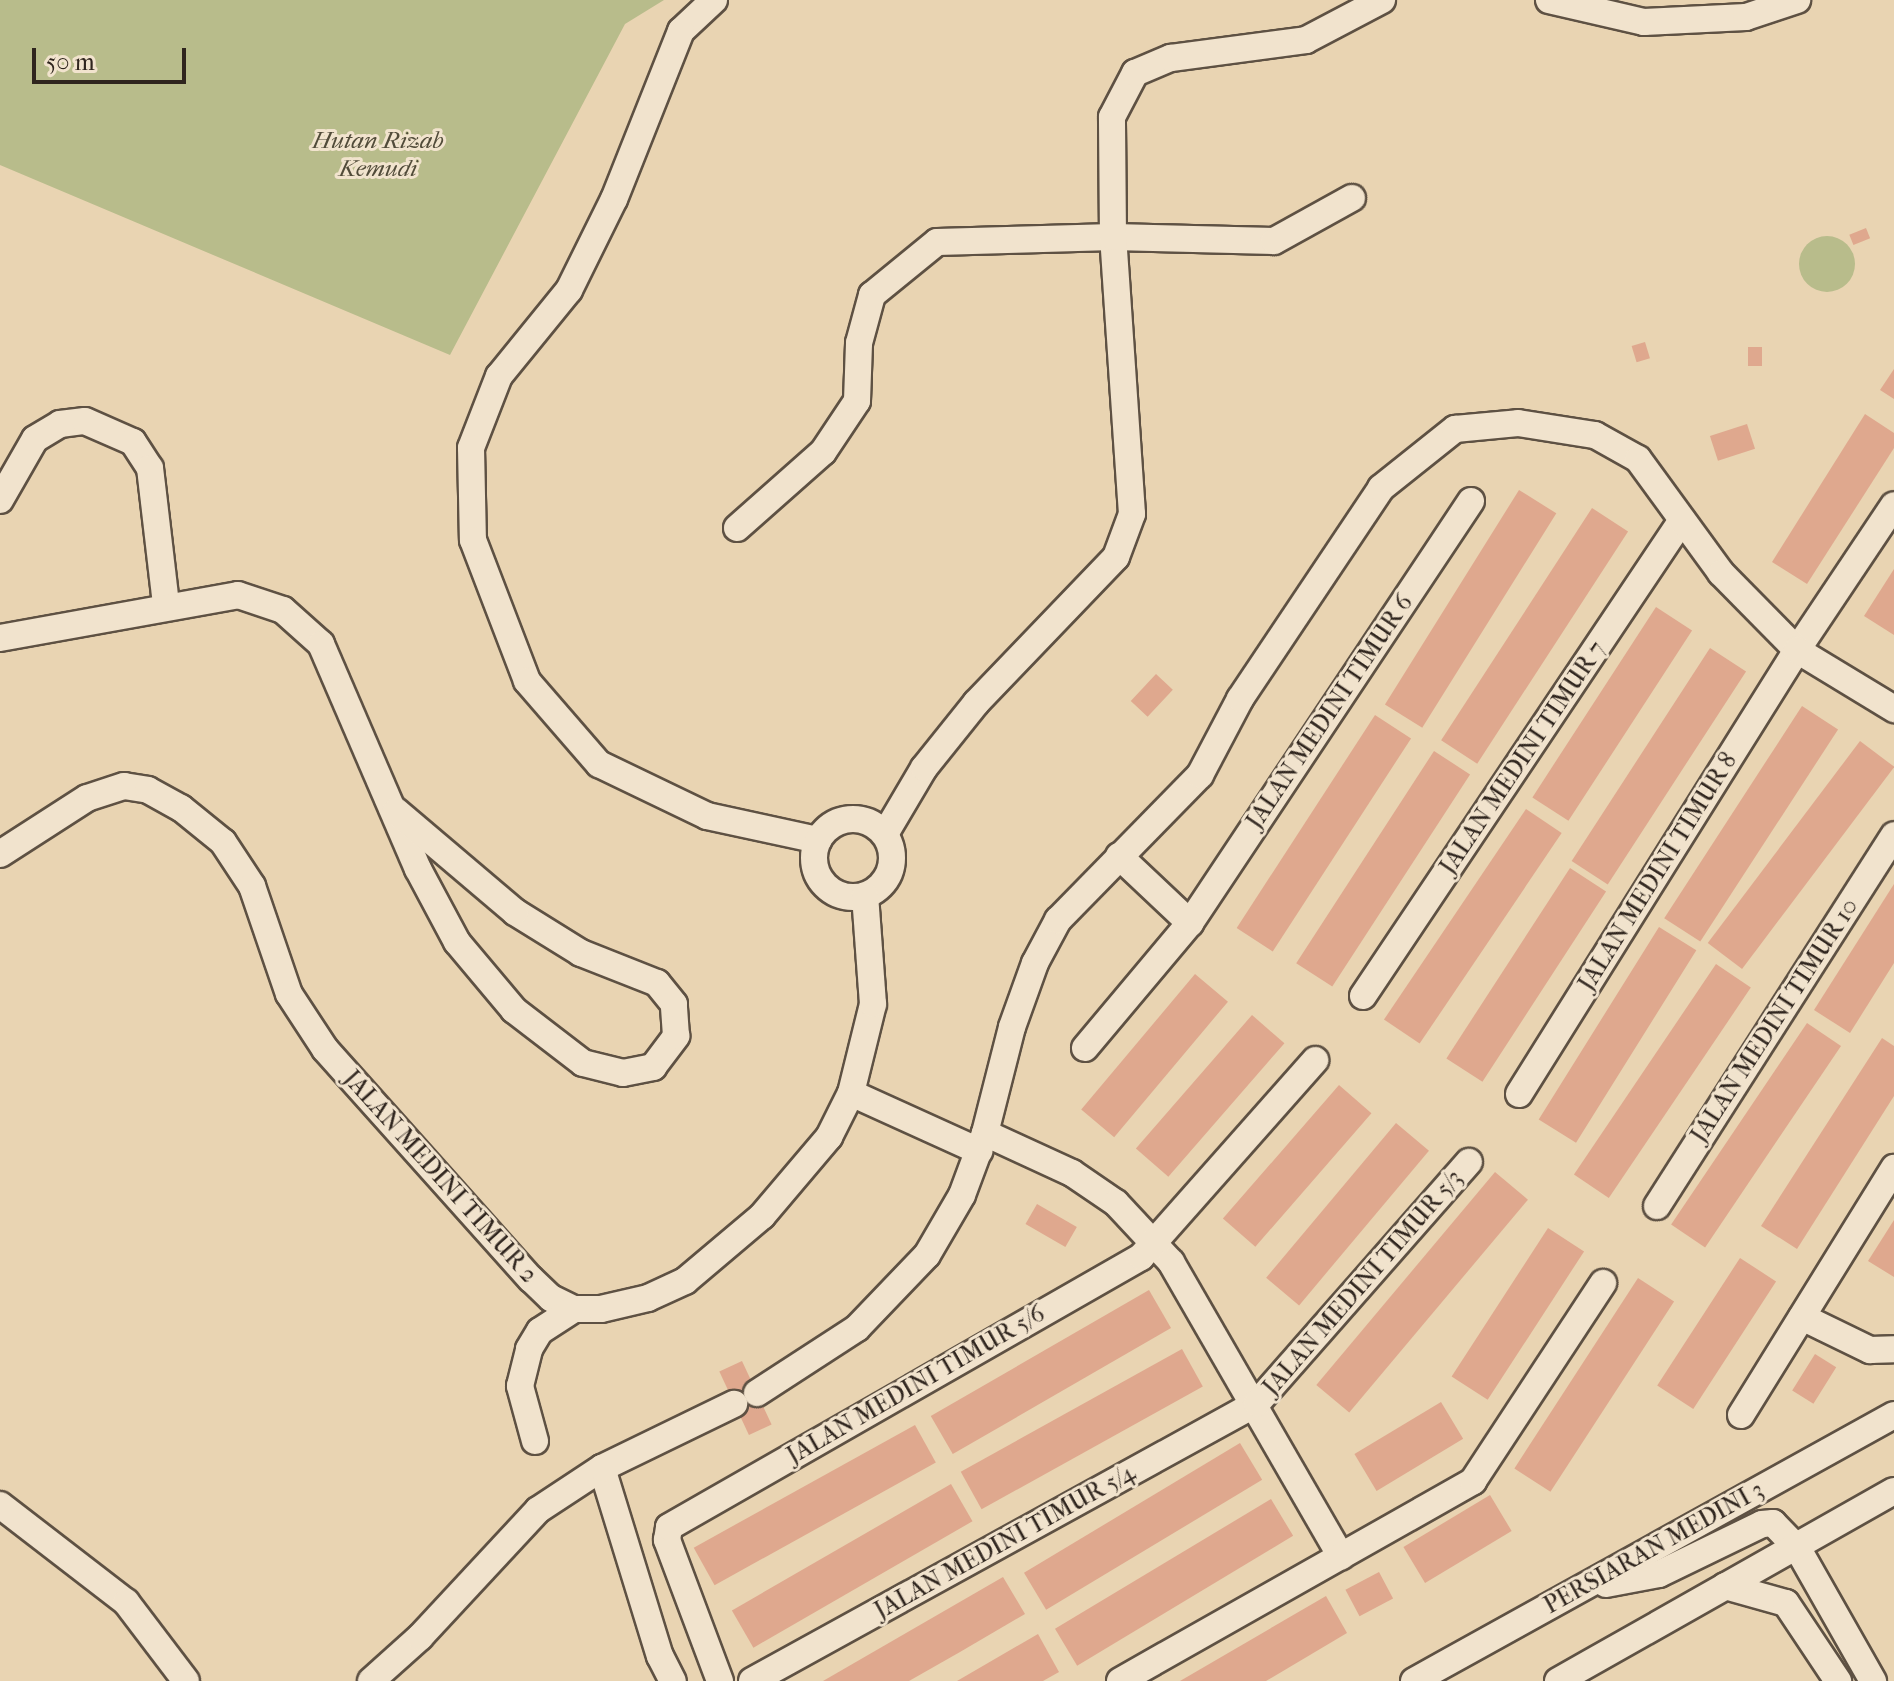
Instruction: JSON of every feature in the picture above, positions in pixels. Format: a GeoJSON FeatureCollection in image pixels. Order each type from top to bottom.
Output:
{"type":"FeatureCollection","features":[{"type":"Feature","properties":{"kind":"street"},"geometry":{"type":"LineString","coordinates":[[714,0],[681,31],[614,199],[569,290],[499,376],[471,448],[473,540],[527,681],[599,764],[707,816],[818,840]]}},
{"type":"Feature","properties":{"kind":"street"},"geometry":{"type":"LineString","coordinates":[[885,834],[924,768],[976,703],[1116,557],[1132,514],[1113,237],[1112,117],[1135,73],[1171,58],[1306,40],[1382,0]]}},
{"type":"Feature","properties":{"kind":"street"},"geometry":{"type":"LineString","coordinates":[[1549,0],[1644,22],[1746,17],[1797,0]]}},
{"type":"Feature","properties":{"kind":"street"},"geometry":{"type":"LineString","coordinates":[[737,528],[823,452],[857,401],[859,343],[872,295],[937,242],[1113,237],[1274,241],[1352,198]]}},
{"type":"Feature","properties":{"kind":"street"},"geometry":{"type":"LineString","coordinates":[[0,500],[35,439],[60,424],[85,421],[133,442],[150,468],[166,605]]}},
{"type":"Feature","properties":{"kind":"street"},"geometry":{"type":"LineString","coordinates":[[371,1681],[420,1637],[538,1510],[602,1468],[746,1399],[857,1328],[927,1255],[962,1195],[982,1142],[1012,1027],[1035,963],[1058,920],[1200,775],[1240,699],[1381,488],[1455,429],[1518,423],[1595,435],[1638,459],[1721,573],[1797,650],[1894,709]]}},
{"type":"Feature","properties":{"kind":"street","name":"JALAN MEDINI TIMUR 6"},"geometry":{"type":"LineString","coordinates":[[1085,1048],[1190,923],[1471,501]]}},
{"type":"Feature","properties":{"kind":"street","name":"JALAN MEDINI TIMUR 8"},"geometry":{"type":"LineString","coordinates":[[1519,1094],[1797,650],[1894,505]]}},
{"type":"Feature","properties":{"kind":"street","name":"JALAN MEDINI TIMUR 7"},"geometry":{"type":"LineString","coordinates":[[1363,996],[1682,520]]}},
{"type":"Feature","properties":{"kind":"street"},"geometry":{"type":"LineString","coordinates":[[0,638],[166,605],[238,595],[283,610],[321,644],[396,811],[418,869],[457,942],[514,1010],[583,1063],[623,1073],[653,1067],[676,1036],[674,1004],[657,983],[581,953],[515,912],[396,811]]}},
{"type":"Feature","properties":{"kind":"street","name":"JALAN MEDINI TIMUR 2"},"geometry":{"type":"LineString","coordinates":[[0,854],[87,798],[124,786],[148,790],[181,808],[223,842],[252,886],[289,994],[325,1049],[531,1279],[551,1298],[574,1309]]}},
{"type":"Feature","properties":{"kind":"street"},"geometry":{"type":"LineString","coordinates":[[842,820],[874,823],[885,834],[893,852],[891,871],[881,887],[865,896],[834,893],[815,870],[818,840],[842,820]]}},
{"type":"Feature","properties":{"kind":"street","name":"JALAN MEDINI TIMUR 10"},"geometry":{"type":"LineString","coordinates":[[1657,1206],[1894,835]]}},
{"type":"Feature","properties":{"kind":"street"},"geometry":{"type":"LineString","coordinates":[[1119,856],[1190,923]]}},
{"type":"Feature","properties":{"kind":"street"},"geometry":{"type":"LineString","coordinates":[[535,1441],[520,1386],[529,1349],[540,1331],[574,1309],[601,1309],[648,1298],[685,1281],[762,1216],[829,1137],[851,1093],[873,1004],[865,896]]}},
{"type":"Feature","properties":{"kind":"street","name":"JALAN MEDINI TIMUR 5/6"},"geometry":{"type":"LineString","coordinates":[[720,1681],[667,1540],[674,1523],[1141,1257],[1315,1060]]}},
{"type":"Feature","properties":{"kind":"street"},"geometry":{"type":"LineString","coordinates":[[851,1093],[1072,1173],[1116,1203],[1155,1243],[1257,1403],[1341,1556]]}},
{"type":"Feature","properties":{"kind":"street","name":"JALAN MEDINI TIMUR 5/3"},"geometry":{"type":"LineString","coordinates":[[1257,1403],[1469,1162]]}},
{"type":"Feature","properties":{"kind":"street"},"geometry":{"type":"LineString","coordinates":[[1741,1415],[1894,1168]]}},
{"type":"Feature","properties":{"kind":"street"},"geometry":{"type":"LineString","coordinates":[[1120,1681],[1473,1481],[1603,1283]]}},
{"type":"Feature","properties":{"kind":"street"},"geometry":{"type":"LineString","coordinates":[[1802,1317],[1870,1350],[1894,1349]]}},
{"type":"Feature","properties":{"kind":"street","name":"JALAN MEDINI TIMUR 5/4"},"geometry":{"type":"LineString","coordinates":[[752,1681],[1257,1403]]}},
{"type":"Feature","properties":{"kind":"street","name":"PERSIARAN MEDINI 3"},"geometry":{"type":"LineString","coordinates":[[1414,1681],[1894,1415]]}},
{"type":"Feature","properties":{"kind":"street"},"geometry":{"type":"LineString","coordinates":[[602,1468],[660,1656],[673,1681]]}},
{"type":"Feature","properties":{"kind":"street"},"geometry":{"type":"LineString","coordinates":[[1558,1681],[1725,1586],[1798,1549],[1894,1491]]}},
{"type":"Feature","properties":{"kind":"street"},"geometry":{"type":"LineString","coordinates":[[0,1505],[126,1602],[186,1681]]}},
{"type":"Feature","properties":{"kind":"street"},"geometry":{"type":"LineString","coordinates":[[1582,1588],[1659,1574],[1762,1524],[1783,1529],[1798,1549],[1873,1681]]}},
{"type":"Feature","properties":{"kind":"street"},"geometry":{"type":"LineString","coordinates":[[1725,1586],[1786,1603],[1838,1681]]}},
{"type":"Feature","properties":{"kind":"green space","name":"Hutan Rizab Kemudi"},"geometry":{"type":"Polygon","coordinates":[[[0,0],[664,0],[625,24],[450,355],[0,165],[0,0]]]}},
{"type":"Feature","properties":{"kind":"green space"},"geometry":{"type":"Polygon","coordinates":[[[1827,236],[1847,244],[1855,264],[1847,284],[1827,292],[1807,284],[1799,264],[1807,244],[1827,236]]]}},
{"type":"Feature","properties":{"kind":"building"},"geometry":{"type":"Polygon","coordinates":[[[1866,228],[1870,238],[1853,245],[1849,235],[1866,228]]]}},
{"type":"Feature","properties":{"kind":"building"},"geometry":{"type":"Polygon","coordinates":[[[1645,342],[1650,358],[1637,362],[1632,346],[1645,342]]]}},
{"type":"Feature","properties":{"kind":"building"},"geometry":{"type":"Polygon","coordinates":[[[1748,347],[1762,347],[1762,366],[1748,366],[1748,347]]]}},
{"type":"Feature","properties":{"kind":"building"},"geometry":{"type":"Polygon","coordinates":[[[1894,369],[1894,399],[1880,390],[1894,369]]]}},
{"type":"Feature","properties":{"kind":"building"},"geometry":{"type":"Polygon","coordinates":[[[1865,414],[1894,433],[1894,448],[1807,584],[1772,562],[1865,414]]]}},
{"type":"Feature","properties":{"kind":"building"},"geometry":{"type":"Polygon","coordinates":[[[1747,424],[1755,449],[1718,461],[1710,436],[1747,424]]]}},
{"type":"Feature","properties":{"kind":"building"},"geometry":{"type":"Polygon","coordinates":[[[1519,490],[1556,513],[1422,728],[1385,705],[1519,490]]]}},
{"type":"Feature","properties":{"kind":"building"},"geometry":{"type":"Polygon","coordinates":[[[1592,508],[1628,531],[1477,764],[1441,740],[1592,508]]]}},
{"type":"Feature","properties":{"kind":"building"},"geometry":{"type":"Polygon","coordinates":[[[1894,569],[1894,635],[1864,616],[1894,569]]]}},
{"type":"Feature","properties":{"kind":"building"},"geometry":{"type":"Polygon","coordinates":[[[1656,607],[1692,630],[1568,821],[1532,797],[1656,607]]]}},
{"type":"Feature","properties":{"kind":"building"},"geometry":{"type":"Polygon","coordinates":[[[1710,648],[1746,671],[1608,884],[1572,861],[1710,648]]]}},
{"type":"Feature","properties":{"kind":"building"},"geometry":{"type":"Polygon","coordinates":[[[1156,674],[1173,690],[1148,717],[1131,701],[1156,674]]]}},
{"type":"Feature","properties":{"kind":"building"},"geometry":{"type":"Polygon","coordinates":[[[1802,706],[1838,729],[1700,942],[1664,918],[1802,706]]]}},
{"type":"Feature","properties":{"kind":"building"},"geometry":{"type":"Polygon","coordinates":[[[1375,715],[1411,738],[1273,951],[1237,928],[1375,715]]]}},
{"type":"Feature","properties":{"kind":"building"},"geometry":{"type":"Polygon","coordinates":[[[1860,741],[1894,767],[1742,969],[1708,943],[1860,741]]]}},
{"type":"Feature","properties":{"kind":"building"},"geometry":{"type":"Polygon","coordinates":[[[1434,751],[1470,774],[1332,987],[1296,963],[1434,751]]]}},
{"type":"Feature","properties":{"kind":"building"},"geometry":{"type":"Polygon","coordinates":[[[1526,809],[1562,833],[1420,1044],[1384,1020],[1526,809]]]}},
{"type":"Feature","properties":{"kind":"building"},"geometry":{"type":"Polygon","coordinates":[[[1570,868],[1606,891],[1482,1082],[1446,1058],[1570,868]]]}},
{"type":"Feature","properties":{"kind":"building"},"geometry":{"type":"Polygon","coordinates":[[[1894,884],[1894,963],[1850,1033],[1814,1010],[1894,884]]]}},
{"type":"Feature","properties":{"kind":"building"},"geometry":{"type":"Polygon","coordinates":[[[1659,927],[1696,950],[1576,1143],[1539,1120],[1659,927]]]}},
{"type":"Feature","properties":{"kind":"building"},"geometry":{"type":"Polygon","coordinates":[[[1716,964],[1751,987],[1609,1198],[1574,1175],[1716,964]]]}},
{"type":"Feature","properties":{"kind":"building"},"geometry":{"type":"Polygon","coordinates":[[[1195,974],[1228,1002],[1114,1137],[1081,1110],[1195,974]]]}},
{"type":"Feature","properties":{"kind":"building"},"geometry":{"type":"Polygon","coordinates":[[[1252,1015],[1284,1043],[1168,1177],[1136,1149],[1252,1015]]]}},
{"type":"Feature","properties":{"kind":"building"},"geometry":{"type":"Polygon","coordinates":[[[1807,1023],[1841,1046],[1705,1247],[1671,1224],[1807,1023]]]}},
{"type":"Feature","properties":{"kind":"building"},"geometry":{"type":"Polygon","coordinates":[[[1882,1038],[1894,1046],[1894,1096],[1797,1249],[1761,1226],[1882,1038]]]}},
{"type":"Feature","properties":{"kind":"building"},"geometry":{"type":"Polygon","coordinates":[[[1339,1085],[1371,1113],[1255,1247],[1223,1219],[1339,1085]]]}},
{"type":"Feature","properties":{"kind":"building"},"geometry":{"type":"Polygon","coordinates":[[[1396,1123],[1429,1151],[1299,1305],[1266,1278],[1396,1123]]]}},
{"type":"Feature","properties":{"kind":"building"},"geometry":{"type":"Polygon","coordinates":[[[1495,1172],[1528,1200],[1349,1413],[1316,1385],[1495,1172]]]}},
{"type":"Feature","properties":{"kind":"building"},"geometry":{"type":"Polygon","coordinates":[[[1037,1204],[1077,1227],[1065,1247],[1026,1224],[1037,1204]]]}},
{"type":"Feature","properties":{"kind":"building"},"geometry":{"type":"Polygon","coordinates":[[[1894,1220],[1894,1277],[1868,1261],[1894,1220]]]}},
{"type":"Feature","properties":{"kind":"building"},"geometry":{"type":"Polygon","coordinates":[[[1548,1228],[1584,1251],[1488,1400],[1452,1376],[1548,1228]]]}},
{"type":"Feature","properties":{"kind":"building"},"geometry":{"type":"Polygon","coordinates":[[[1740,1258],[1776,1281],[1693,1409],[1657,1385],[1740,1258]]]}},
{"type":"Feature","properties":{"kind":"building"},"geometry":{"type":"Polygon","coordinates":[[[1638,1278],[1674,1301],[1550,1492],[1514,1468],[1638,1278]]]}},
{"type":"Feature","properties":{"kind":"building"},"geometry":{"type":"Polygon","coordinates":[[[1149,1290],[1171,1328],[953,1454],[931,1416],[1149,1290]]]}},
{"type":"Feature","properties":{"kind":"building"},"geometry":{"type":"Polygon","coordinates":[[[1182,1349],[1203,1387],[982,1509],[961,1472],[1182,1349]]]}},
{"type":"Feature","properties":{"kind":"building"},"geometry":{"type":"Polygon","coordinates":[[[1815,1354],[1836,1367],[1813,1404],[1792,1390],[1815,1354]]]}},
{"type":"Feature","properties":{"kind":"building"},"geometry":{"type":"Polygon","coordinates":[[[742,1361],[772,1424],[749,1435],[719,1372],[742,1361]]]}},
{"type":"Feature","properties":{"kind":"building"},"geometry":{"type":"Polygon","coordinates":[[[1441,1402],[1463,1439],[1377,1491],[1354,1454],[1441,1402]]]}},
{"type":"Feature","properties":{"kind":"building"},"geometry":{"type":"Polygon","coordinates":[[[915,1425],[936,1463],[715,1585],[694,1548],[915,1425]]]}},
{"type":"Feature","properties":{"kind":"building"},"geometry":{"type":"Polygon","coordinates":[[[1240,1443],[1262,1480],[1046,1610],[1024,1573],[1240,1443]]]}},
{"type":"Feature","properties":{"kind":"building"},"geometry":{"type":"Polygon","coordinates":[[[951,1484],[972,1521],[753,1648],[732,1610],[951,1484]]]}},
{"type":"Feature","properties":{"kind":"building"},"geometry":{"type":"Polygon","coordinates":[[[1490,1495],[1512,1531],[1425,1583],[1403,1547],[1490,1495]]]}},
{"type":"Feature","properties":{"kind":"building"},"geometry":{"type":"Polygon","coordinates":[[[1271,1499],[1293,1536],[1077,1666],[1055,1629],[1271,1499]]]}},
{"type":"Feature","properties":{"kind":"building"},"geometry":{"type":"Polygon","coordinates":[[[1379,1572],[1393,1598],[1360,1616],[1345,1590],[1379,1572]]]}},
{"type":"Feature","properties":{"kind":"building"},"geometry":{"type":"Polygon","coordinates":[[[1003,1577],[1025,1614],[960,1652],[909,1681],[823,1681],[1003,1577]]]}},
{"type":"Feature","properties":{"kind":"building"},"geometry":{"type":"Polygon","coordinates":[[[1326,1596],[1347,1633],[1266,1681],[1180,1681],[1326,1596]]]}},
{"type":"Feature","properties":{"kind":"building"},"geometry":{"type":"Polygon","coordinates":[[[1038,1634],[1059,1672],[1043,1681],[957,1681],[1038,1634]]]}}]}
